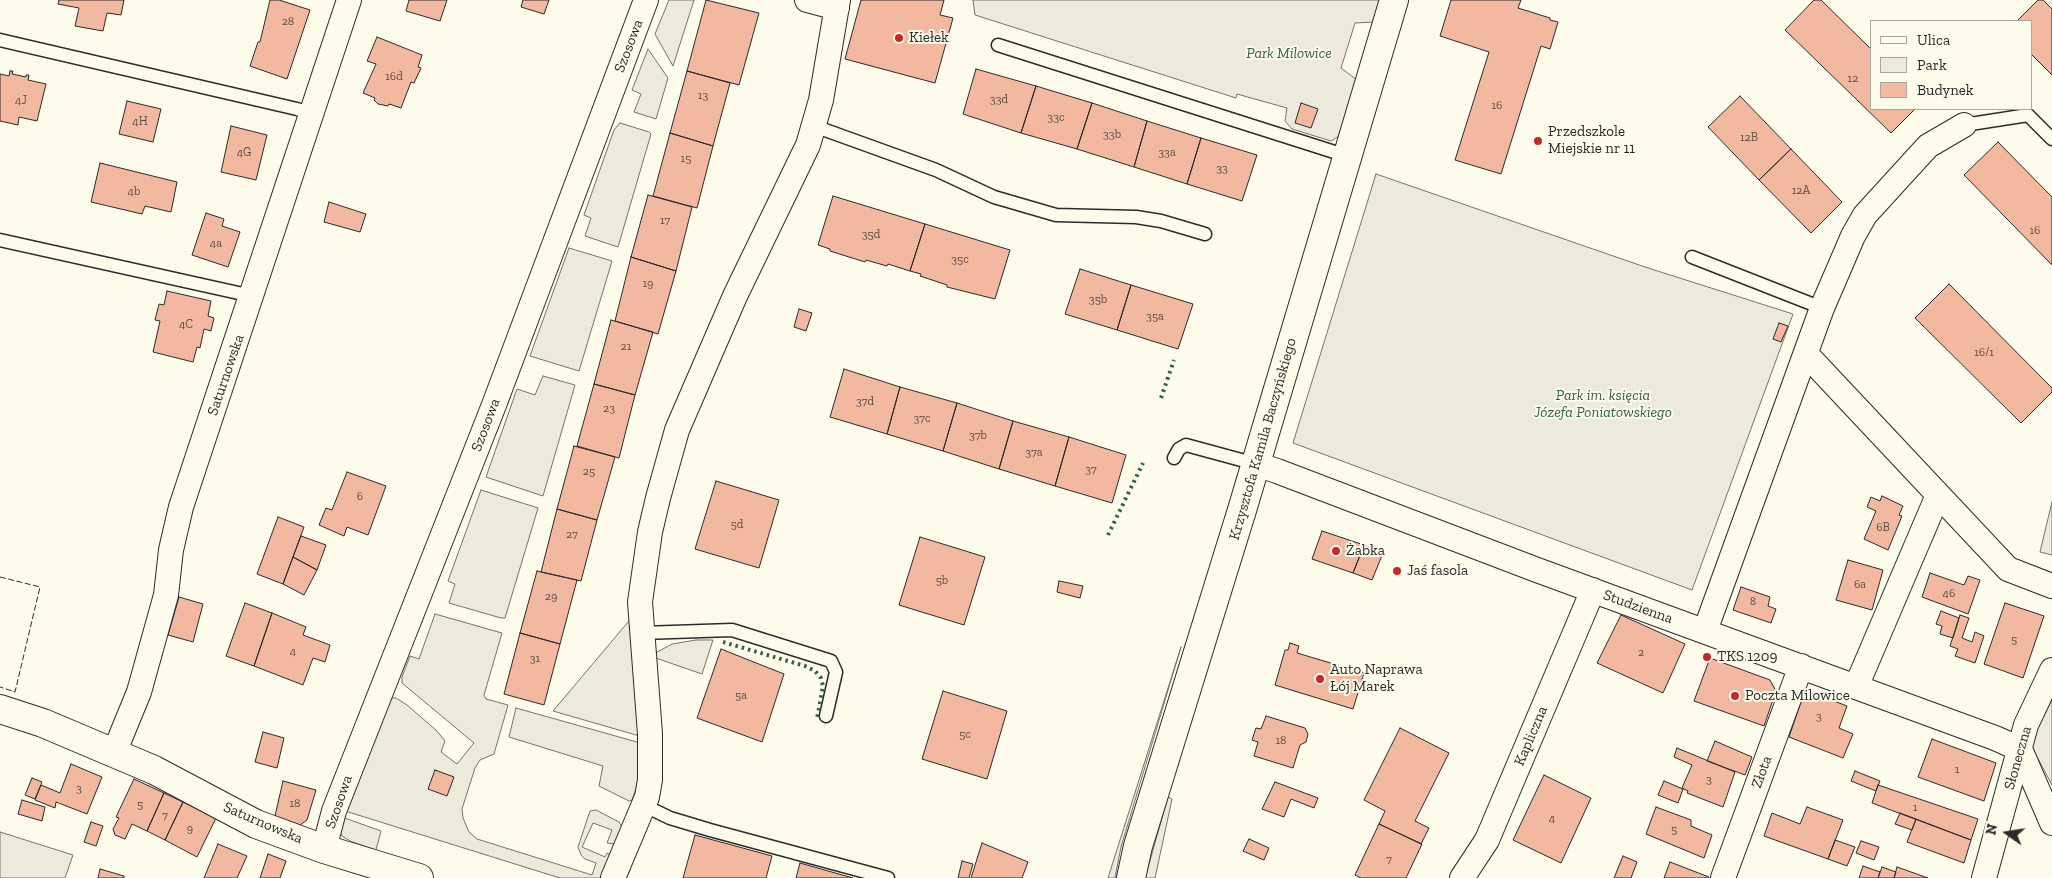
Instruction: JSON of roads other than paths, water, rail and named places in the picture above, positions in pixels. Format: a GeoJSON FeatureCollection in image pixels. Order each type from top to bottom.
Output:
{"type":"FeatureCollection","features":[{"type":"Feature","properties":{"kind":"street","name":"Saturnowska"},"geometry":{"type":"LineString","coordinates":[[114,753],[139,692],[166,595],[171,550],[181,507],[348,0]]}},
{"type":"Feature","properties":{"kind":"street","name":"Szosowa"},"geometry":{"type":"LineString","coordinates":[[324,849],[334,811],[494,405],[646,0]]}},
{"type":"Feature","properties":{"kind":"street"},"geometry":{"type":"LineString","coordinates":[[612,878],[643,805],[650,780],[650,743],[640,602],[650,532],[677,430],[728,311],[808,145],[814,126],[821,100],[837,4],[807,0]]}},
{"type":"Feature","properties":{"kind":"street","name":"Krzysztofa Kamila Baczyńskiego"},"geometry":{"type":"LineString","coordinates":[[1131,878],[1138,846],[1256,464],[1394,0]]}},
{"type":"Feature","properties":{"kind":"street"},"geometry":{"type":"LineString","coordinates":[[1705,631],[1822,308],[1853,236],[1865,215],[1928,146],[1964,125]]}},
{"type":"Feature","properties":{"kind":"street"},"geometry":{"type":"LineString","coordinates":[[1806,354],[2008,569],[2052,586]]}},
{"type":"Feature","properties":{"kind":"street","name":"Studzienna"},"geometry":{"type":"LineString","coordinates":[[1256,464],[1995,738],[2020,749]]}},
{"type":"Feature","properties":{"kind":"street"},"geometry":{"type":"LineString","coordinates":[[1856,687],[1938,495]]}},
{"type":"Feature","properties":{"kind":"street","name":"Kapliczna"},"geometry":{"type":"LineString","coordinates":[[1462,878],[1487,840],[1593,590]]}},
{"type":"Feature","properties":{"kind":"street","name":"Złota"},"geometry":{"type":"LineString","coordinates":[[1723,878],[1801,666]]}},
{"type":"Feature","properties":{"kind":"street","name":"Słoneczna"},"geometry":{"type":"LineString","coordinates":[[1984,878],[2026,725],[2052,670]]}},
{"type":"Feature","properties":{"kind":"street","name":"Saturnowska"},"geometry":{"type":"LineString","coordinates":[[0,709],[43,724],[154,770],[256,824],[324,849],[419,878]]}},
{"type":"Feature","properties":{"kind":"street"},"geometry":{"type":"LineString","coordinates":[[2020,749],[2052,823]]}},
{"type":"Feature","properties":{"kind":"lane"},"geometry":{"type":"LineString","coordinates":[[0,40],[297,109],[311,114]]}},
{"type":"Feature","properties":{"kind":"lane"},"geometry":{"type":"LineString","coordinates":[[998,45],[1347,156]]}},
{"type":"Feature","properties":{"kind":"lane"},"geometry":{"type":"LineString","coordinates":[[1964,125],[2028,115],[2052,139]]}},
{"type":"Feature","properties":{"kind":"lane"},"geometry":{"type":"LineString","coordinates":[[814,126],[936,170],[994,197],[1056,215],[1136,217],[1161,221],[1205,234]]}},
{"type":"Feature","properties":{"kind":"lane"},"geometry":{"type":"LineString","coordinates":[[0,240],[252,296]]}},
{"type":"Feature","properties":{"kind":"lane"},"geometry":{"type":"LineString","coordinates":[[1692,257],[1822,308]]}},
{"type":"Feature","properties":{"kind":"lane"},"geometry":{"type":"LineString","coordinates":[[1174,458],[1179,449],[1186,446],[1256,464]]}},
{"type":"Feature","properties":{"kind":"lane"},"geometry":{"type":"LineString","coordinates":[[642,633],[732,630],[831,662],[836,672],[826,716]]}},
{"type":"Feature","properties":{"kind":"lane"},"geometry":{"type":"LineString","coordinates":[[643,805],[670,818],[710,830],[888,878]]}},
{"type":"Feature","properties":{"kind":"place","name":"Kiełek"},"geometry":{"type":"Point","coordinates":[899,38]}},
{"type":"Feature","properties":{"kind":"place","name":"Przedszkole Miejskie nr 11"},"geometry":{"type":"Point","coordinates":[1538,141]}},
{"type":"Feature","properties":{"kind":"place","name":"Żabka"},"geometry":{"type":"Point","coordinates":[1336,551]}},
{"type":"Feature","properties":{"kind":"place","name":"Jaś fasola"},"geometry":{"type":"Point","coordinates":[1397,571]}},
{"type":"Feature","properties":{"kind":"place","name":"TKS 1209"},"geometry":{"type":"Point","coordinates":[1707,657]}},
{"type":"Feature","properties":{"kind":"place","name":"Auto Naprawa Łój Marek"},"geometry":{"type":"Point","coordinates":[1320,679]}},
{"type":"Feature","properties":{"kind":"place","name":"Poczta Milowice"},"geometry":{"type":"Point","coordinates":[1735,696]}},
{"type":"Feature","properties":{"kind":"park label","name":"Park Milowice"},"geometry":{"type":"Point","coordinates":[1289,54]}},
{"type":"Feature","properties":{"kind":"park label","name":"Park im. księcia Józefa Poniatowskiego"},"geometry":{"type":"Point","coordinates":[1603,404]}}]}
